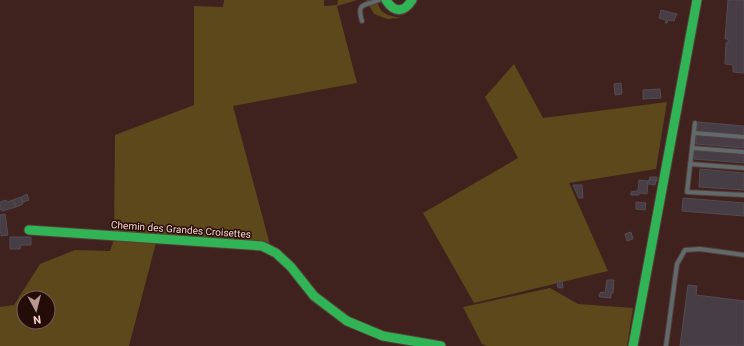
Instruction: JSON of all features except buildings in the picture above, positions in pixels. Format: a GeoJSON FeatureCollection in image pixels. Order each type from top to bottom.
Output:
{"type":"FeatureCollection","features":[{"type":"Feature","properties":{"kind":"street"},"geometry":{"type":"LineString","coordinates":[[386,0],[390,7],[397,10],[407,7],[412,0]]}},
{"type":"Feature","properties":{"kind":"street"},"geometry":{"type":"LineString","coordinates":[[633,346],[697,0]]}},
{"type":"Feature","properties":{"kind":"street","name":"Chemin des Grandes Croisettes"},"geometry":{"type":"LineString","coordinates":[[29,230],[262,246],[276,253],[291,266],[314,296],[347,322],[383,336],[441,346]]}},
{"type":"Feature","properties":{"kind":"lane"},"geometry":{"type":"LineString","coordinates":[[362,21],[360,14],[361,8],[364,4],[379,0]]}},
{"type":"Feature","properties":{"kind":"lane"},"geometry":{"type":"LineString","coordinates":[[695,123],[687,192],[744,195]]}},
{"type":"Feature","properties":{"kind":"lane"},"geometry":{"type":"LineString","coordinates":[[694,133],[744,138]]}},
{"type":"Feature","properties":{"kind":"lane"},"geometry":{"type":"LineString","coordinates":[[692,148],[744,152]]}},
{"type":"Feature","properties":{"kind":"lane"},"geometry":{"type":"LineString","coordinates":[[690,164],[744,168]]}},
{"type":"Feature","properties":{"kind":"lane"},"geometry":{"type":"LineString","coordinates":[[666,346],[677,264],[685,250],[700,249],[744,255]]}},
{"type":"Feature","properties":{"kind":"shaded area"},"geometry":{"type":"Polygon","coordinates":[[[224,0],[324,0],[324,6],[337,5],[338,0],[357,0],[337,6],[357,83],[233,106],[270,245],[158,235],[129,346],[0,346],[0,307],[14,305],[16,302],[16,330],[56,330],[56,290],[24,290],[40,264],[75,250],[110,251],[114,240],[115,135],[194,105],[194,6],[223,7],[224,0]]]}},
{"type":"Feature","properties":{"kind":"shaded area"},"geometry":{"type":"Polygon","coordinates":[[[366,0],[377,0],[380,9],[385,14],[401,18],[387,19],[374,14],[366,0]]]}},
{"type":"Feature","properties":{"kind":"shaded area"},"geometry":{"type":"Polygon","coordinates":[[[514,64],[543,118],[667,102],[656,169],[569,183],[608,271],[474,303],[423,213],[518,158],[485,97],[514,64]]]}},
{"type":"Feature","properties":{"kind":"shaded area"},"geometry":{"type":"Polygon","coordinates":[[[550,288],[578,304],[633,308],[627,346],[487,346],[482,344],[463,307],[550,288]]]}},
{"type":"Feature","properties":{"kind":"traffic: fast"},"geometry":{"type":"LineString","coordinates":[[386,0],[392,7],[399,10],[406,7],[412,0]]}},
{"type":"Feature","properties":{"kind":"traffic: fast"},"geometry":{"type":"LineString","coordinates":[[633,346],[697,0]]}},
{"type":"Feature","properties":{"kind":"traffic: fast"},"geometry":{"type":"LineString","coordinates":[[29,230],[262,246],[276,253],[291,267],[314,296],[347,321],[383,336],[441,346]]}}]}
